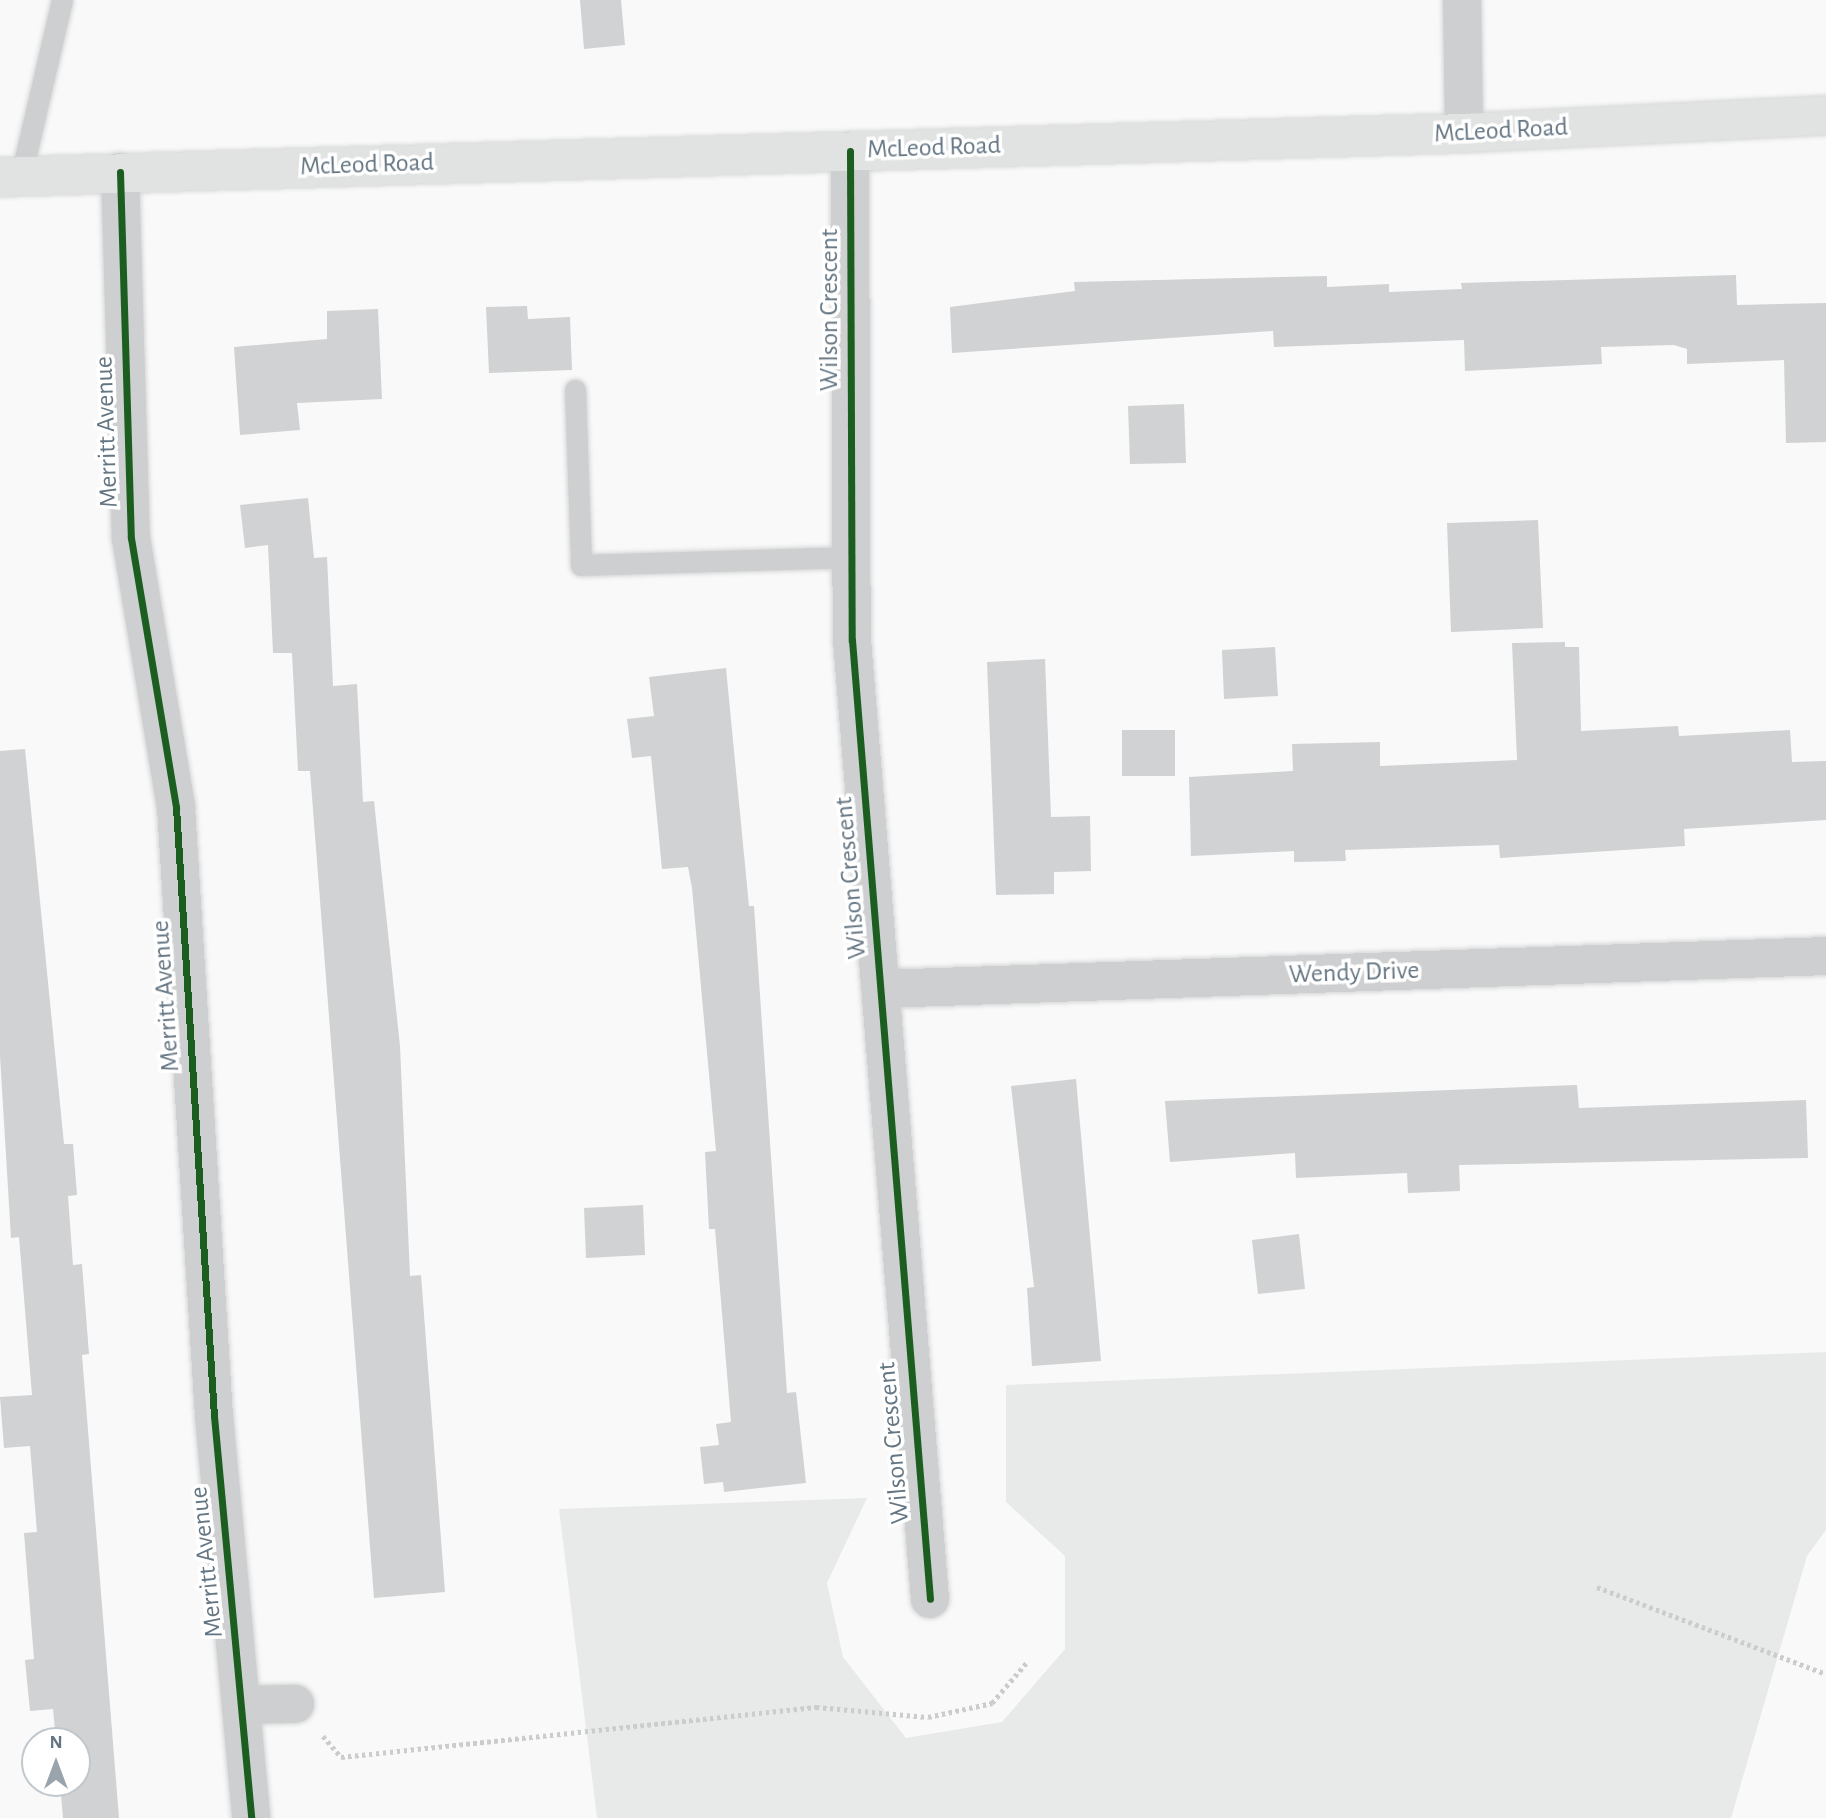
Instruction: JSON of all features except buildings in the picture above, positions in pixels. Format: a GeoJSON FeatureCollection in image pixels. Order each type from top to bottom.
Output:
{"type":"FeatureCollection","features":[{"type":"Feature","properties":{"kind":"main road","name":"McLeod Road"},"geometry":{"type":"LineString","coordinates":[[11,176],[1464,133],[1826,115]]}},
{"type":"Feature","properties":{"kind":"street"},"geometry":{"type":"LineString","coordinates":[[1462,0],[1464,133]]}},
{"type":"Feature","properties":{"kind":"street","name":"Wilson Crescent"},"geometry":{"type":"LineString","coordinates":[[850,151],[852,640],[930,1599]]}},
{"type":"Feature","properties":{"kind":"street","name":"Merritt Avenue"},"geometry":{"type":"LineString","coordinates":[[121,172],[131,538],[176,807],[214,1416],[251,1818]]}},
{"type":"Feature","properties":{"kind":"street","name":"Wendy Drive"},"geometry":{"type":"LineString","coordinates":[[881,989],[1826,956]]}},
{"type":"Feature","properties":{"kind":"street"},"geometry":{"type":"LineString","coordinates":[[242,1705],[295,1704]]}},
{"type":"Feature","properties":{"kind":"lane"},"geometry":{"type":"LineString","coordinates":[[11,176],[62,0]]}},
{"type":"Feature","properties":{"kind":"lane"},"geometry":{"type":"LineString","coordinates":[[575,390],[581,565],[852,557]]}},
{"type":"Feature","properties":{"kind":"path"},"geometry":{"type":"LineString","coordinates":[[1597,1587],[1826,1674]]}},
{"type":"Feature","properties":{"kind":"path"},"geometry":{"type":"LineString","coordinates":[[295,1704],[341,1757],[816,1707],[928,1717],[963,1713],[992,1703],[1027,1662]]}},
{"type":"Feature","properties":{"kind":"shaded area"},"geometry":{"type":"Polygon","coordinates":[[[1826,1352],[1826,1530],[1807,1556],[1731,1818],[597,1818],[559,1509],[867,1498],[827,1583],[843,1657],[906,1738],[1002,1722],[1065,1649],[1065,1556],[1006,1502],[1006,1385],[1826,1352]]]}},
{"type":"Feature","properties":{"kind":"cycle path"},"geometry":{"type":"LineString","coordinates":[[850,151],[852,640],[930,1599]]}},
{"type":"Feature","properties":{"kind":"cycle path"},"geometry":{"type":"LineString","coordinates":[[120,172],[131,538],[176,807],[214,1416],[251,1818]]}}]}
